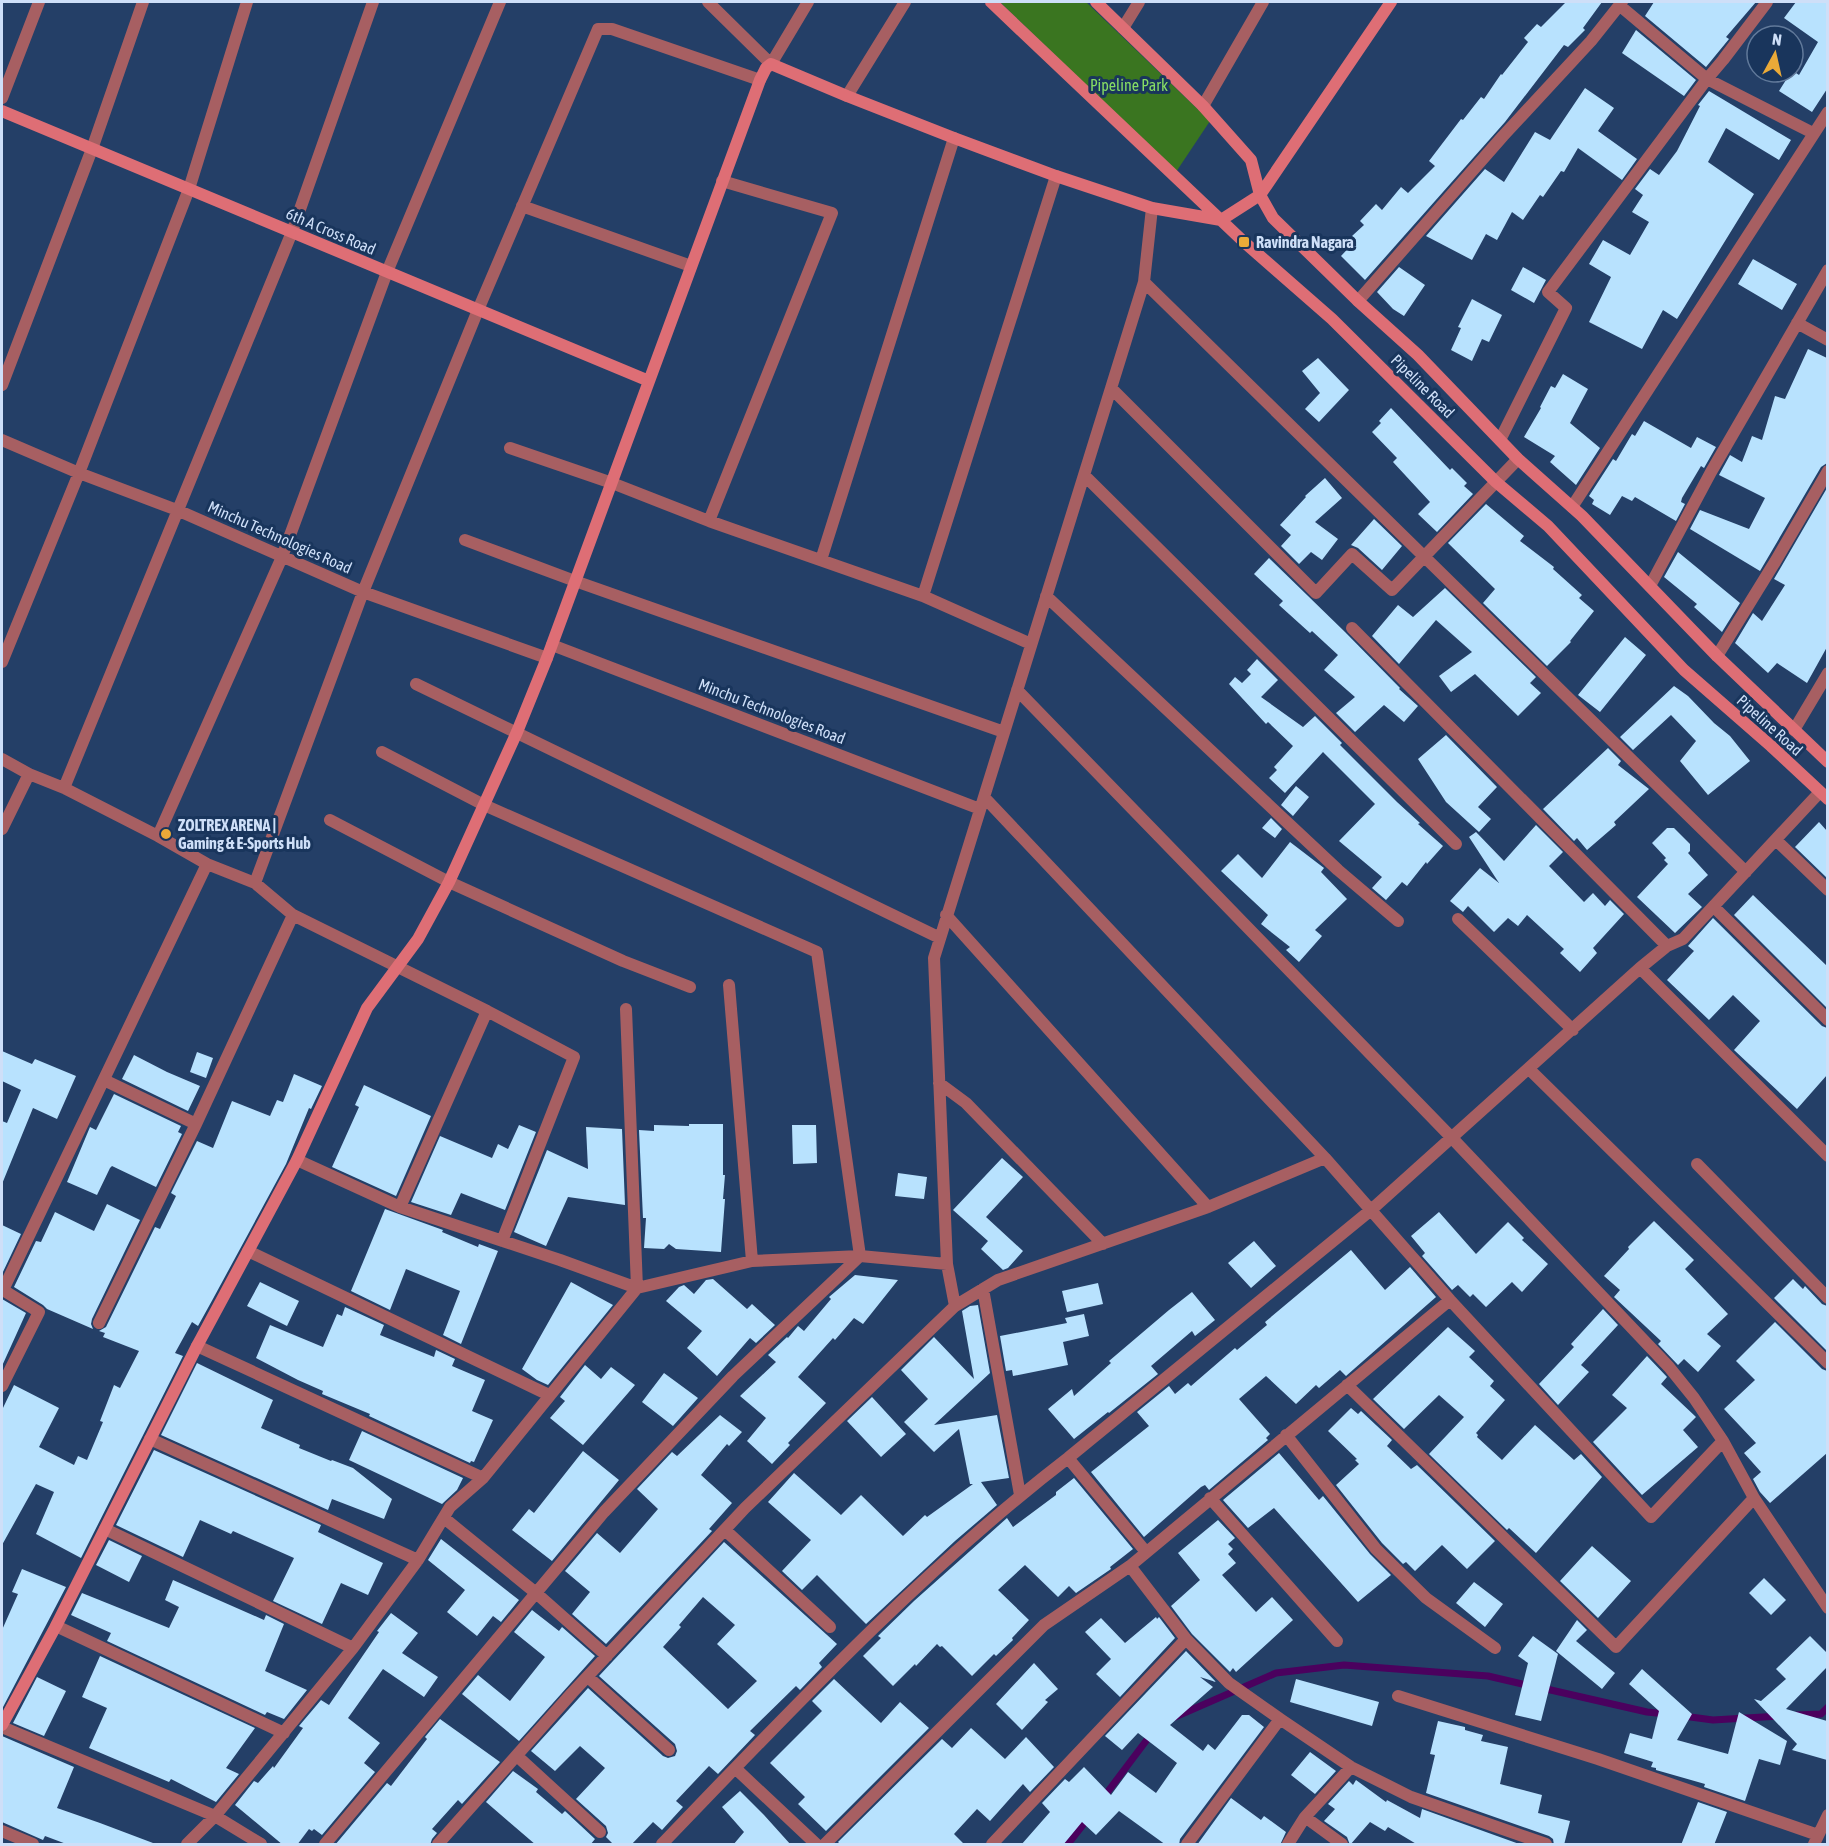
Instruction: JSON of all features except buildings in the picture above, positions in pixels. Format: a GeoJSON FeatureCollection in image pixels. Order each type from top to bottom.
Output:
{"type":"FeatureCollection","features":[{"type":"Feature","properties":{"kind":"street"},"geometry":{"type":"LineString","coordinates":[[2,98],[39,2]]}},
{"type":"Feature","properties":{"kind":"street"},"geometry":{"type":"LineString","coordinates":[[2,385],[92,148],[143,2]]}},
{"type":"Feature","properties":{"kind":"street"},"geometry":{"type":"LineString","coordinates":[[2,662],[80,473],[189,189],[247,2]]}},
{"type":"Feature","properties":{"kind":"street"},"geometry":{"type":"LineString","coordinates":[[64,788],[292,232],[372,2]]}},
{"type":"Feature","properties":{"kind":"street"},"geometry":{"type":"LineString","coordinates":[[158,836],[282,556],[387,272],[500,2]]}},
{"type":"Feature","properties":{"kind":"street"},"geometry":{"type":"LineString","coordinates":[[708,2],[771,64],[846,96],[1056,176],[1152,208],[1221,220],[1260,195],[1391,2]]}},
{"type":"Feature","properties":{"kind":"street"},"geometry":{"type":"LineString","coordinates":[[261,1845],[215,1816],[2,1726],[56,1626],[196,1346],[297,1160],[367,1008],[418,939],[449,882],[517,732],[547,658],[760,80],[808,2]]}},
{"type":"Feature","properties":{"kind":"street"},"geometry":{"type":"LineString","coordinates":[[846,96],[905,2]]}},
{"type":"Feature","properties":{"kind":"street","name":"Pipeline Road"},"geometry":{"type":"LineString","coordinates":[[991,2],[1221,220],[1332,319],[1496,482],[1548,526],[1684,670],[1824,795]]}},
{"type":"Feature","properties":{"kind":"street","name":"Pipeline Road"},"geometry":{"type":"LineString","coordinates":[[1096,2],[1203,106],[1251,160],[1260,195],[1273,218],[1358,302],[1418,355],[1518,459],[1572,507],[1717,656],[1827,762]]}},
{"type":"Feature","properties":{"kind":"street"},"geometry":{"type":"LineString","coordinates":[[1123,28],[1139,2]]}},
{"type":"Feature","properties":{"kind":"street"},"geometry":{"type":"LineString","coordinates":[[1203,106],[1263,2]]}},
{"type":"Feature","properties":{"kind":"street"},"geometry":{"type":"LineString","coordinates":[[1500,440],[1566,308],[1548,292],[1767,2]]}},
{"type":"Feature","properties":{"kind":"street"},"geometry":{"type":"LineString","coordinates":[[1358,302],[1503,136],[1591,41],[1620,3],[1707,79],[1813,133]]}},
{"type":"Feature","properties":{"kind":"street"},"geometry":{"type":"LineString","coordinates":[[255,883],[363,592],[478,310],[598,29],[612,29],[760,80]]}},
{"type":"Feature","properties":{"kind":"street","name":"6th A Cross Road"},"geometry":{"type":"LineString","coordinates":[[2,111],[648,381]]}},
{"type":"Feature","properties":{"kind":"street"},"geometry":{"type":"LineString","coordinates":[[1572,507],[1827,112]]}},
{"type":"Feature","properties":{"kind":"street"},"geometry":{"type":"LineString","coordinates":[[821,560],[954,138]]}},
{"type":"Feature","properties":{"kind":"street"},"geometry":{"type":"LineString","coordinates":[[923,596],[1056,176]]}},
{"type":"Feature","properties":{"kind":"street"},"geometry":{"type":"LineString","coordinates":[[709,521],[832,213],[722,181]]}},
{"type":"Feature","properties":{"kind":"street"},"geometry":{"type":"LineString","coordinates":[[522,206],[691,266]]}},
{"type":"Feature","properties":{"kind":"street"},"geometry":{"type":"LineString","coordinates":[[955,1306],[947,1264],[934,958],[1144,282],[1152,208]]}},
{"type":"Feature","properties":{"kind":"street"},"geometry":{"type":"LineString","coordinates":[[1650,586],[1711,472],[1827,270]]}},
{"type":"Feature","properties":{"kind":"street"},"geometry":{"type":"LineString","coordinates":[[1144,282],[1746,872]]}},
{"type":"Feature","properties":{"kind":"street"},"geometry":{"type":"LineString","coordinates":[[1797,323],[1827,340]]}},
{"type":"Feature","properties":{"kind":"street"},"geometry":{"type":"LineString","coordinates":[[1111,388],[1316,593],[1352,554],[1392,590],[1518,459]]}},
{"type":"Feature","properties":{"kind":"street","name":"Minchu Technologies Road"},"geometry":{"type":"LineString","coordinates":[[2,440],[177,510],[363,592],[547,658]]}},
{"type":"Feature","properties":{"kind":"street"},"geometry":{"type":"LineString","coordinates":[[510,448],[923,596],[1031,644]]}},
{"type":"Feature","properties":{"kind":"street"},"geometry":{"type":"LineString","coordinates":[[1717,656],[1775,562],[1827,471]]}},
{"type":"Feature","properties":{"kind":"street"},"geometry":{"type":"LineString","coordinates":[[1084,475],[1456,844]]}},
{"type":"Feature","properties":{"kind":"street"},"geometry":{"type":"LineString","coordinates":[[465,540],[1004,732]]}},
{"type":"Feature","properties":{"kind":"street"},"geometry":{"type":"LineString","coordinates":[[1046,596],[1338,870],[1398,921]]}},
{"type":"Feature","properties":{"kind":"street"},"geometry":{"type":"LineString","coordinates":[[1352,628],[1667,946]]}},
{"type":"Feature","properties":{"kind":"street","name":"Minchu Technologies Road"},"geometry":{"type":"LineString","coordinates":[[552,645],[982,803]]}},
{"type":"Feature","properties":{"kind":"street"},"geometry":{"type":"LineString","coordinates":[[1794,730],[1827,674]]}},
{"type":"Feature","properties":{"kind":"street"},"geometry":{"type":"LineString","coordinates":[[416,684],[940,938]]}},
{"type":"Feature","properties":{"kind":"street"},"geometry":{"type":"LineString","coordinates":[[1017,690],[1452,1138],[1656,1352],[1694,1398],[1723,1441],[1755,1498],[1827,1608]]}},
{"type":"Feature","properties":{"kind":"street"},"geometry":{"type":"LineString","coordinates":[[382,752],[484,806],[817,952],[860,1256]]}},
{"type":"Feature","properties":{"kind":"street"},"geometry":{"type":"LineString","coordinates":[[2,759],[158,836],[207,864],[255,883],[293,915],[487,1011],[574,1057],[502,1241]]}},
{"type":"Feature","properties":{"kind":"street"},"geometry":{"type":"LineString","coordinates":[[2,830],[29,774]]}},
{"type":"Feature","properties":{"kind":"street"},"geometry":{"type":"LineString","coordinates":[[662,1845],[735,1768],[905,1599],[1020,1495],[1371,1210],[1640,968],[1667,946],[1683,939],[1776,840],[1824,795]]}},
{"type":"Feature","properties":{"kind":"street"},"geometry":{"type":"LineString","coordinates":[[982,803],[1325,1158],[1450,1300],[1651,1517],[1723,1441]]}},
{"type":"Feature","properties":{"kind":"street"},"geometry":{"type":"LineString","coordinates":[[330,820],[449,882],[623,961],[690,987]]}},
{"type":"Feature","properties":{"kind":"street"},"geometry":{"type":"LineString","coordinates":[[1776,840],[1827,890]]}},
{"type":"Feature","properties":{"kind":"street"},"geometry":{"type":"LineString","coordinates":[[2,1386],[39,1312],[3,1290],[207,864]]}},
{"type":"Feature","properties":{"kind":"street"},"geometry":{"type":"LineString","coordinates":[[1714,907],[1827,1020]]}},
{"type":"Feature","properties":{"kind":"street"},"geometry":{"type":"LineString","coordinates":[[99,1323],[196,1124],[293,915]]}},
{"type":"Feature","properties":{"kind":"street"},"geometry":{"type":"LineString","coordinates":[[946,915],[1208,1207]]}},
{"type":"Feature","properties":{"kind":"street"},"geometry":{"type":"LineString","coordinates":[[1458,919],[1573,1030]]}},
{"type":"Feature","properties":{"kind":"street"},"geometry":{"type":"LineString","coordinates":[[1640,968],[1827,1156]]}},
{"type":"Feature","properties":{"kind":"street"},"geometry":{"type":"LineString","coordinates":[[729,985],[752,1261]]}},
{"type":"Feature","properties":{"kind":"street"},"geometry":{"type":"LineString","coordinates":[[187,1845],[215,1816],[353,1648],[418,1560],[450,1507],[483,1478],[637,1288],[626,1009]]}},
{"type":"Feature","properties":{"kind":"street"},"geometry":{"type":"LineString","coordinates":[[400,1207],[487,1011]]}},
{"type":"Feature","properties":{"kind":"street"},"geometry":{"type":"LineString","coordinates":[[1529,1069],[1827,1362]]}},
{"type":"Feature","properties":{"kind":"street"},"geometry":{"type":"LineString","coordinates":[[104,1080],[196,1124]]}},
{"type":"Feature","properties":{"kind":"street"},"geometry":{"type":"LineString","coordinates":[[939,1083],[966,1103],[1102,1244]]}},
{"type":"Feature","properties":{"kind":"street"},"geometry":{"type":"LineString","coordinates":[[438,1845],[588,1677],[745,1508],[955,1306],[998,1280],[1208,1207],[1325,1158]]}},
{"type":"Feature","properties":{"kind":"street"},"geometry":{"type":"LineString","coordinates":[[297,1160],[400,1207],[637,1288],[752,1261],[860,1256],[947,1264]]}},
{"type":"Feature","properties":{"kind":"street"},"geometry":{"type":"LineString","coordinates":[[1697,1164],[1827,1298]]}},
{"type":"Feature","properties":{"kind":"street"},"geometry":{"type":"LineString","coordinates":[[248,1251],[549,1395]]}},
{"type":"Feature","properties":{"kind":"street"},"geometry":{"type":"LineString","coordinates":[[325,1845],[604,1512],[733,1376],[860,1256]]}},
{"type":"Feature","properties":{"kind":"street"},"geometry":{"type":"LineString","coordinates":[[983,1289],[1020,1495]]}},
{"type":"Feature","properties":{"kind":"street"},"geometry":{"type":"LineString","coordinates":[[825,1845],[1044,1625],[1130,1566],[1450,1300]]}},
{"type":"Feature","properties":{"kind":"street"},"geometry":{"type":"LineString","coordinates":[[196,1346],[483,1478]]}},
{"type":"Feature","properties":{"kind":"street"},"geometry":{"type":"LineString","coordinates":[[1347,1385],[1616,1647],[1755,1498]]}},
{"type":"Feature","properties":{"kind":"street"},"geometry":{"type":"LineString","coordinates":[[1287,1435],[1376,1549],[1426,1598],[1495,1648]]}},
{"type":"Feature","properties":{"kind":"street"},"geometry":{"type":"LineString","coordinates":[[150,1439],[418,1560]]}},
{"type":"Feature","properties":{"kind":"street"},"geometry":{"type":"LineString","coordinates":[[1068,1458],[1146,1552]]}},
{"type":"Feature","properties":{"kind":"street"},"geometry":{"type":"LineString","coordinates":[[1210,1498],[1337,1641]]}},
{"type":"Feature","properties":{"kind":"street"},"geometry":{"type":"LineString","coordinates":[[444,1518],[536,1593],[608,1656]]}},
{"type":"Feature","properties":{"kind":"street"},"geometry":{"type":"LineString","coordinates":[[105,1529],[353,1648]]}},
{"type":"Feature","properties":{"kind":"street"},"geometry":{"type":"LineString","coordinates":[[725,1530],[830,1627]]}},
{"type":"Feature","properties":{"kind":"street"},"geometry":{"type":"LineString","coordinates":[[1130,1566],[1186,1639],[1229,1683],[1351,1767],[1411,1797],[1545,1845]]}},
{"type":"Feature","properties":{"kind":"street"},"geometry":{"type":"LineString","coordinates":[[56,1626],[284,1732]]}},
{"type":"Feature","properties":{"kind":"street"},"geometry":{"type":"LineString","coordinates":[[992,1845],[1186,1639]]}},
{"type":"Feature","properties":{"kind":"street"},"geometry":{"type":"LineString","coordinates":[[588,1677],[669,1750]]}},
{"type":"Feature","properties":{"kind":"street"},"geometry":{"type":"LineString","coordinates":[[1398,1696],[1598,1759],[1816,1840],[1827,1815]]}},
{"type":"Feature","properties":{"kind":"street"},"geometry":{"type":"LineString","coordinates":[[1187,1845],[1280,1719]]}},
{"type":"Feature","properties":{"kind":"street"},"geometry":{"type":"LineString","coordinates":[[517,1756],[600,1832]]}},
{"type":"Feature","properties":{"kind":"street"},"geometry":{"type":"LineString","coordinates":[[1288,1845],[1305,1817],[1351,1767]]}},
{"type":"Feature","properties":{"kind":"street"},"geometry":{"type":"LineString","coordinates":[[735,1768],[816,1845]]}},
{"type":"Feature","properties":{"kind":"street"},"geometry":{"type":"LineString","coordinates":[[1305,1817],[1342,1845]]}},
{"type":"Feature","properties":{"kind":"street"},"geometry":{"type":"LineString","coordinates":[[2,1831],[33,1845]]}},
{"type":"Feature","properties":{"kind":"green space","name":"Pipeline Park"},"geometry":{"type":"Polygon","coordinates":[[[1000,2],[1086,2],[1210,121],[1176,172],[1000,2]]]}},
{"type":"Feature","properties":{"kind":"waterway"},"geometry":{"type":"LineString","coordinates":[[1175,1717],[1276,1673],[1344,1665],[1488,1676],[1531,1686]]}},
{"type":"Feature","properties":{"kind":"waterway"},"geometry":{"type":"LineString","coordinates":[[1542,1688],[1647,1712],[1666,1714]]}},
{"type":"Feature","properties":{"kind":"waterway"},"geometry":{"type":"LineString","coordinates":[[1797,1715],[1821,1714],[1828,1707]]}},
{"type":"Feature","properties":{"kind":"waterway"},"geometry":{"type":"LineString","coordinates":[[1683,1716],[1713,1720],[1780,1716]]}},
{"type":"Feature","properties":{"kind":"waterway"},"geometry":{"type":"LineString","coordinates":[[1103,1798],[1152,1733]]}},
{"type":"Feature","properties":{"kind":"waterway"},"geometry":{"type":"LineString","coordinates":[[1068,1844],[1089,1817]]}},
{"type":"Feature","properties":{"kind":"place","name":"Ravindra Nagara"},"geometry":{"type":"Point","coordinates":[1244,242]}},
{"type":"Feature","properties":{"kind":"place","name":"ZOLTREX ARENA | Gaming & E-Sports Hub"},"geometry":{"type":"Point","coordinates":[166,834]}}]}
